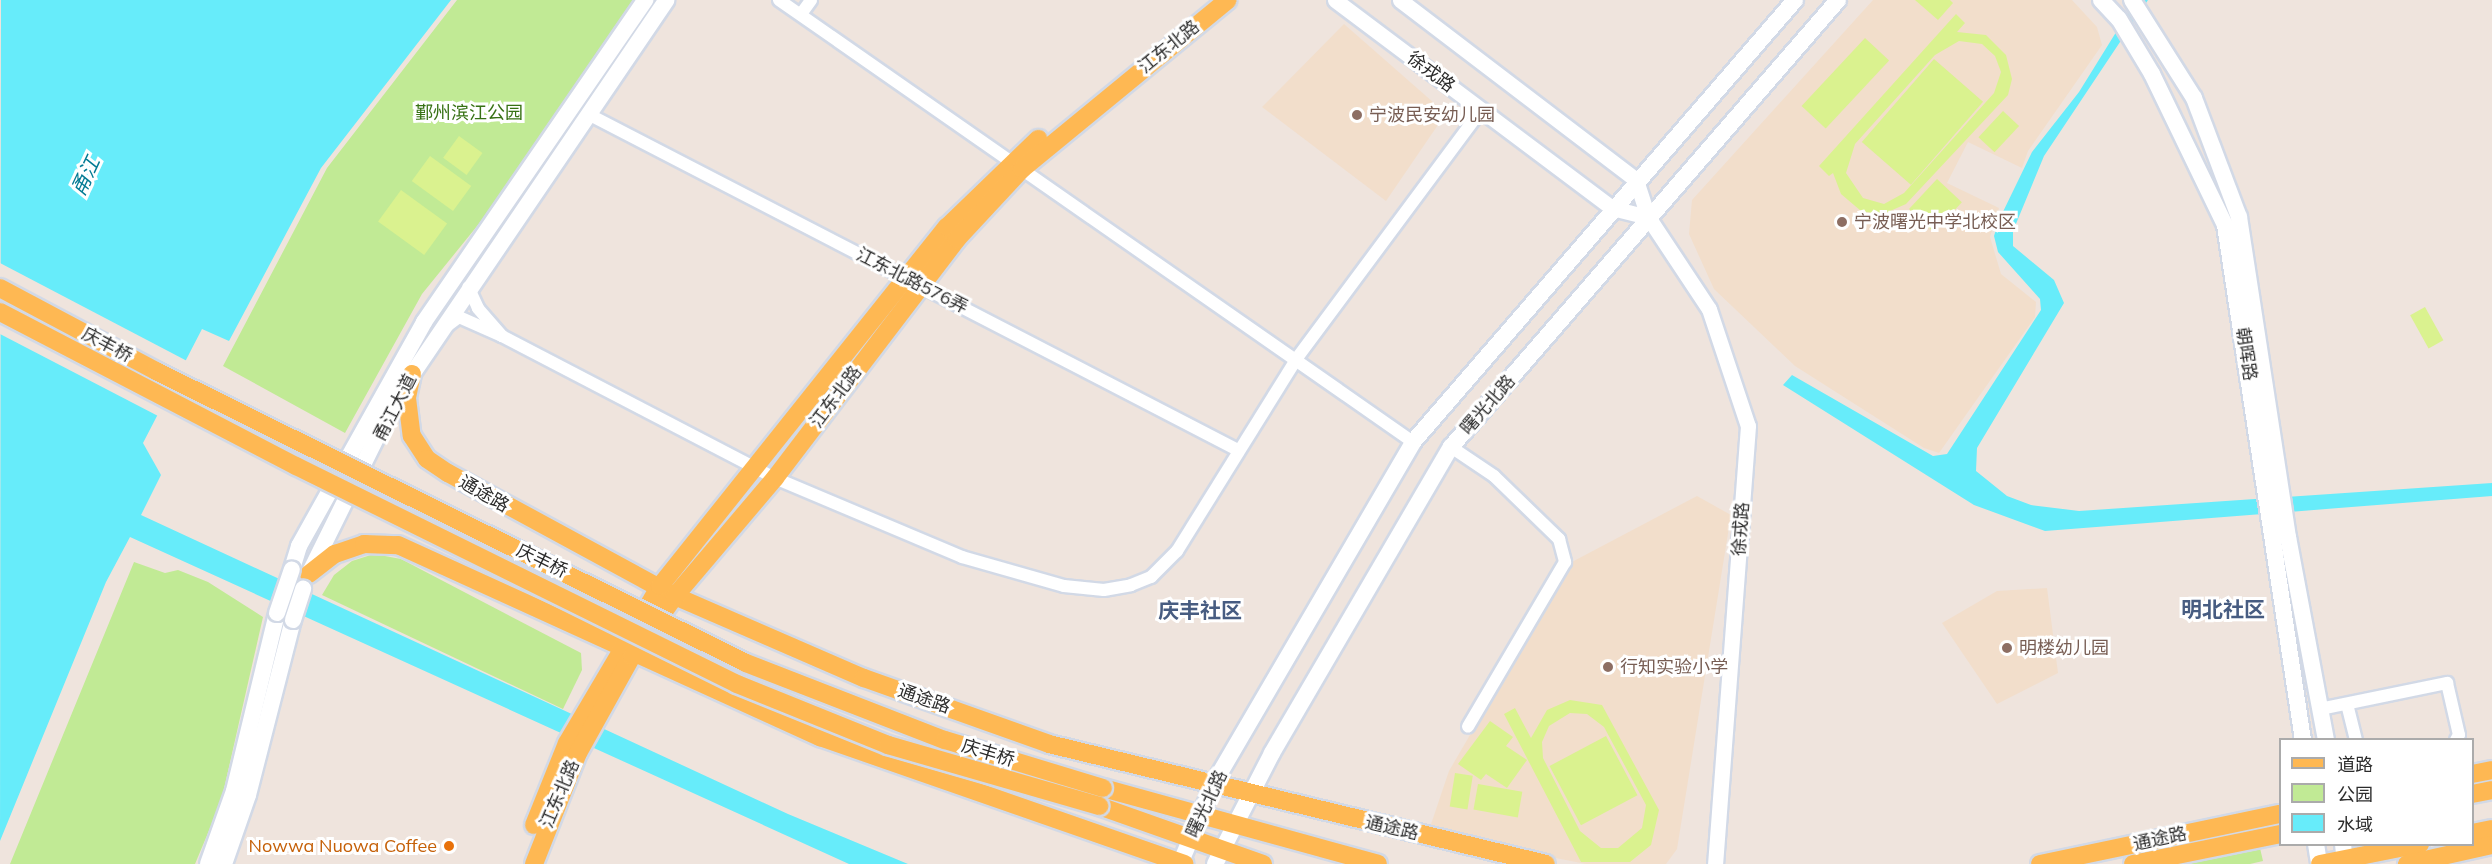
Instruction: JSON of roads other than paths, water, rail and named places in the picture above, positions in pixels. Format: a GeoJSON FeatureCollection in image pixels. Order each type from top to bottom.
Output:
{"type":"FeatureCollection","features":[{"type":"Feature","properties":{"kind":"main road","name":"甬江大道"},"geometry":{"type":"LineString","coordinates":[[301,577],[299,546],[424,322],[645,0]]}},
{"type":"Feature","properties":{"kind":"main road","name":"甬江大道"},"geometry":{"type":"LineString","coordinates":[[208,864],[234,791],[285,616],[301,577],[412,374],[438,332],[666,0]]}},
{"type":"Feature","properties":{"kind":"main road","name":"江东北路"},"geometry":{"type":"LineString","coordinates":[[523,864],[572,748],[625,652],[667,591],[758,469],[913,281],[1016,165],[1208,0]]}},
{"type":"Feature","properties":{"kind":"main road","name":"江东北路"},"geometry":{"type":"LineString","coordinates":[[1016,165],[1228,0]]}},
{"type":"Feature","properties":{"kind":"main road","name":"曙光北路"},"geometry":{"type":"LineString","coordinates":[[1182,864],[1214,783],[1413,442],[1636,180],[1796,0]]}},
{"type":"Feature","properties":{"kind":"main road","name":"曙光北路"},"geometry":{"type":"LineString","coordinates":[[1218,857],[1249,795],[1451,447],[1838,0]]}},
{"type":"Feature","properties":{"kind":"main road","name":"朝晖路"},"geometry":{"type":"LineString","coordinates":[[2101,0],[2119,19],[2184,134],[2225,225],[2271,470]]}},
{"type":"Feature","properties":{"kind":"main road","name":"朝晖路"},"geometry":{"type":"LineString","coordinates":[[2136,6],[2194,98],[2239,217],[2281,536],[2303,738]]}},
{"type":"Feature","properties":{"kind":"main road","name":"江东北路"},"geometry":{"type":"LineString","coordinates":[[667,591],[775,478],[913,281]]}},
{"type":"Feature","properties":{"kind":"main road","name":"庆丰桥"},"geometry":{"type":"LineString","coordinates":[[0,288],[156,371],[746,663],[945,740],[1103,788]]}},
{"type":"Feature","properties":{"kind":"main road","name":"庆丰桥"},"geometry":{"type":"LineString","coordinates":[[0,312],[296,466],[737,684],[888,745],[1099,806],[1191,838]]}},
{"type":"Feature","properties":{"kind":"main road","name":"通途路"},"geometry":{"type":"LineString","coordinates":[[412,374],[409,419],[412,436],[427,459],[515,513],[667,591],[864,678],[1049,744],[1214,783],[1249,795],[1546,864]]}},
{"type":"Feature","properties":{"kind":"main road","name":"朝晖路"},"geometry":{"type":"LineString","coordinates":[[2281,536],[2326,738]]}},
{"type":"Feature","properties":{"kind":"main road"},"geometry":{"type":"LineString","coordinates":[[301,577],[335,554],[364,544],[398,545],[625,652],[820,737],[1182,864]]}},
{"type":"Feature","properties":{"kind":"main road","name":"甬江大道"},"geometry":{"type":"LineString","coordinates":[[224,864],[248,795],[285,616]]}},
{"type":"Feature","properties":{"kind":"main road","name":"江东北路"},"geometry":{"type":"LineString","coordinates":[[534,864],[572,748]]}},
{"type":"Feature","properties":{"kind":"main road"},"geometry":{"type":"LineString","coordinates":[[2474,774],[2492,770]]}},
{"type":"Feature","properties":{"kind":"main road","name":"通途路"},"geometry":{"type":"LineString","coordinates":[[1103,788],[1378,864]]}},
{"type":"Feature","properties":{"kind":"main road"},"geometry":{"type":"LineString","coordinates":[[2474,794],[2492,790]]}},
{"type":"Feature","properties":{"kind":"main road","name":"通途路"},"geometry":{"type":"LineString","coordinates":[[2040,864],[2279,814]]}},
{"type":"Feature","properties":{"kind":"main road"},"geometry":{"type":"LineString","coordinates":[[2474,833],[2492,829]]}},
{"type":"Feature","properties":{"kind":"main road","name":"通途路"},"geometry":{"type":"LineString","coordinates":[[2133,864],[2279,834]]}},
{"type":"Feature","properties":{"kind":"main road"},"geometry":{"type":"LineString","coordinates":[[1191,838],[1218,857],[1263,864]]}},
{"type":"Feature","properties":{"kind":"main road"},"geometry":{"type":"LineString","coordinates":[[2407,864],[2492,845]]}},
{"type":"Feature","properties":{"kind":"main road"},"geometry":{"type":"LineString","coordinates":[[2316,846],[2320,864],[2344,856],[2407,846]]}},
{"type":"Feature","properties":{"kind":"street"},"geometry":{"type":"LineString","coordinates":[[779,0],[1297,358],[1413,442]]}},
{"type":"Feature","properties":{"kind":"street"},"geometry":{"type":"LineString","coordinates":[[801,14],[811,0]]}},
{"type":"Feature","properties":{"kind":"street","name":"徐戎路"},"geometry":{"type":"LineString","coordinates":[[1335,0],[1612,208],[1648,217]]}},
{"type":"Feature","properties":{"kind":"street"},"geometry":{"type":"LineString","coordinates":[[1401,0],[1636,180]]}},
{"type":"Feature","properties":{"kind":"street"},"geometry":{"type":"LineString","coordinates":[[438,332],[459,317],[502,336],[775,478],[962,557],[1064,586],[1104,590],[1142,582],[1177,551],[1236,449],[1297,358],[1481,110]]}},
{"type":"Feature","properties":{"kind":"street","name":"江东北路576弄"},"geometry":{"type":"LineString","coordinates":[[588,114],[1236,449]]}},
{"type":"Feature","properties":{"kind":"street","name":"徐戎路"},"geometry":{"type":"LineString","coordinates":[[1636,180],[1648,217],[1709,309],[1748,426],[1715,864]]}},
{"type":"Feature","properties":{"kind":"street"},"geometry":{"type":"LineString","coordinates":[[468,287],[478,308],[502,336]]}},
{"type":"Feature","properties":{"kind":"street"},"geometry":{"type":"LineString","coordinates":[[1451,447],[1494,476],[1559,539],[1565,562],[1468,727]]}},
{"type":"Feature","properties":{"kind":"street"},"geometry":{"type":"LineString","coordinates":[[2320,709],[2447,683],[2459,735],[2457,738]]}},
{"type":"Feature","properties":{"kind":"street"},"geometry":{"type":"LineString","coordinates":[[2347,704],[2356,738]]}},
{"type":"Feature","properties":{"kind":"water","name":"甬江"},"geometry":{"type":"Polygon","coordinates":[[[1,0],[451,0],[321,168],[229,341],[202,329],[143,443],[161,475],[141,515],[788,814],[908,864],[849,864],[130,537],[106,582],[0,841],[1,0]]]}},
{"type":"Feature","properties":{"kind":"water"},"geometry":{"type":"Polygon","coordinates":[[[2136,0],[2148,0],[2044,156],[2013,231],[2013,246],[2054,280],[2064,303],[1977,448],[1976,471],[2007,496],[2031,505],[2079,511],[2492,483],[2492,496],[2045,531],[1974,505],[1783,385],[1792,375],[1933,456],[1947,454],[2041,310],[2040,299],[1998,252],[1994,236],[1999,220],[2032,152],[2079,92],[2136,0]]]}},
{"type":"Feature","properties":{"kind":"place","name":"宁波民安幼儿园"},"geometry":{"type":"Point","coordinates":[1357,115]}},
{"type":"Feature","properties":{"kind":"place","name":"宁波曙光中学北校区"},"geometry":{"type":"Point","coordinates":[1842,222]}},
{"type":"Feature","properties":{"kind":"place","name":"明楼幼儿园"},"geometry":{"type":"Point","coordinates":[2007,648]}},
{"type":"Feature","properties":{"kind":"place","name":"行知实验小学"},"geometry":{"type":"Point","coordinates":[1608,667]}},
{"type":"Feature","properties":{"kind":"place","name":"Nowwa Nuowa Coffee"},"geometry":{"type":"Point","coordinates":[449,846]}},
{"type":"Feature","properties":{"kind":"district","name":"明北社区"},"geometry":{"type":"Point","coordinates":[2223,609]}},
{"type":"Feature","properties":{"kind":"district","name":"庆丰社区"},"geometry":{"type":"Point","coordinates":[1200,610]}},
{"type":"Feature","properties":{"kind":"park label","name":"鄞州滨江公园"},"geometry":{"type":"Point","coordinates":[469,113]}}]}
